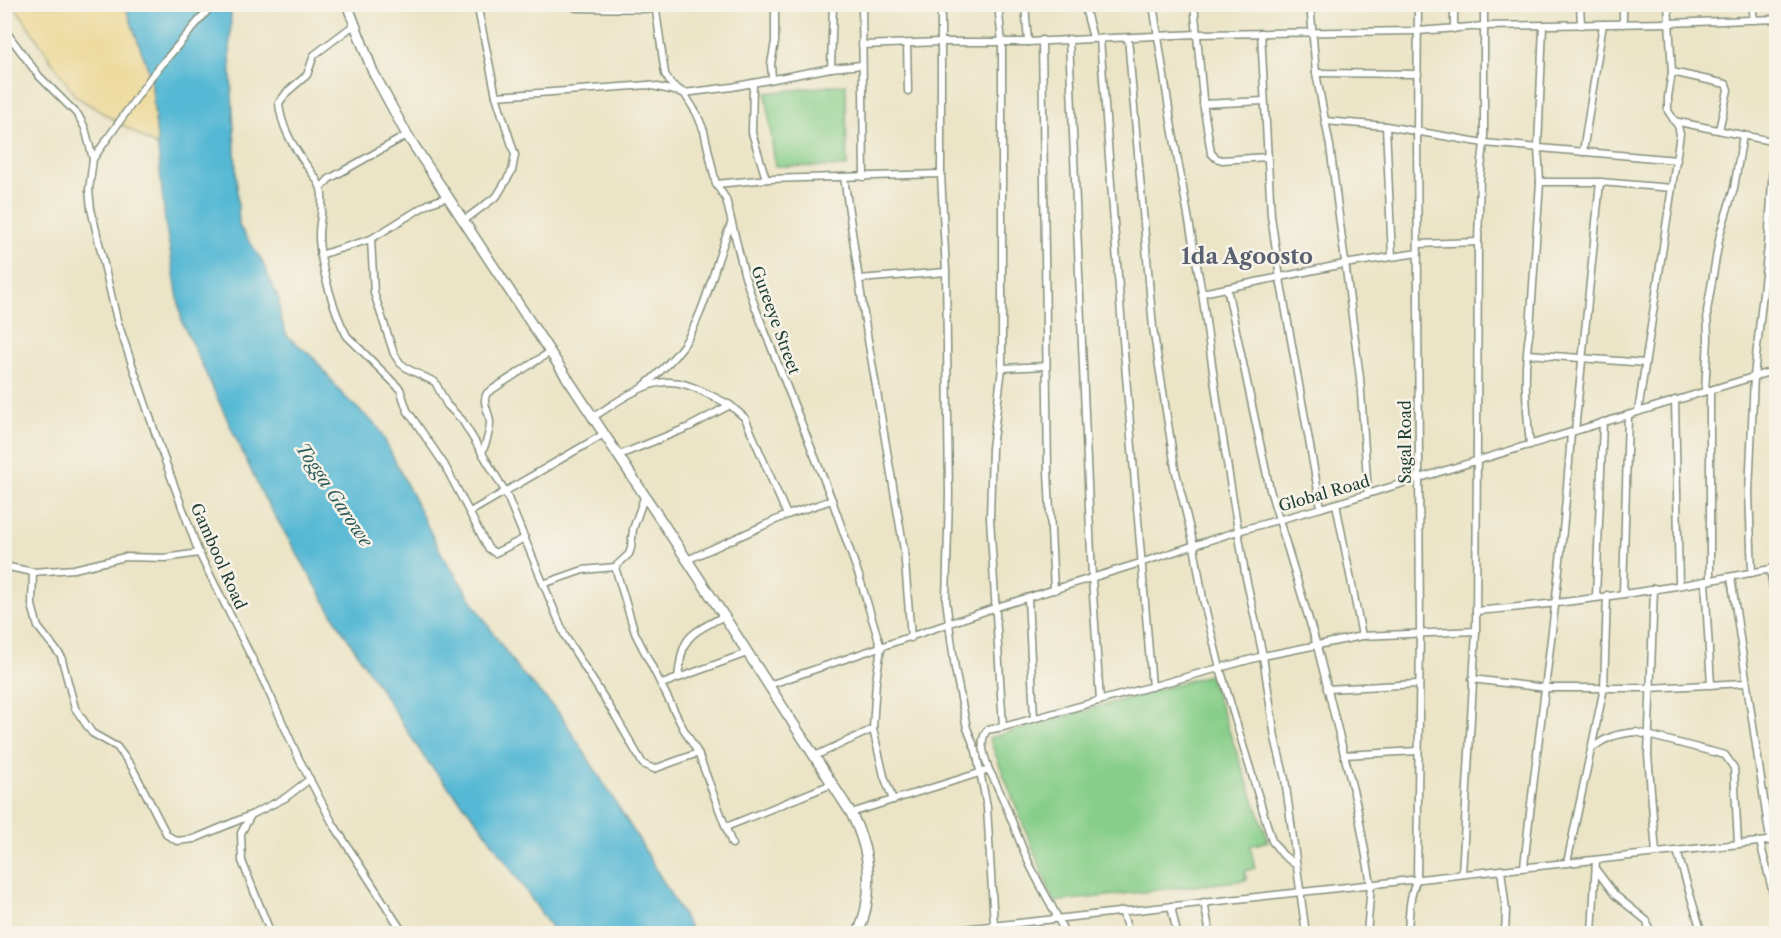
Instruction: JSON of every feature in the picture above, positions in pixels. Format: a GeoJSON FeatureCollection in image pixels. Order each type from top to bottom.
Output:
{"type":"FeatureCollection","features":[{"type":"Feature","properties":{"kind":"main road"},"geometry":{"type":"LineString","coordinates":[[346,4],[373,72],[407,135],[617,456],[645,495],[851,813],[864,844],[868,864],[868,900],[858,933]]}},
{"type":"Feature","properties":{"kind":"street"},"geometry":{"type":"LineString","coordinates":[[93,159],[151,77],[213,4]]}},
{"type":"Feature","properties":{"kind":"street"},"geometry":{"type":"LineString","coordinates":[[463,221],[497,196],[512,171],[515,155],[496,96],[477,4]]}},
{"type":"Feature","properties":{"kind":"street"},"geometry":{"type":"LineString","coordinates":[[568,4],[576,8],[656,7]]}},
{"type":"Feature","properties":{"kind":"street"},"geometry":{"type":"LineString","coordinates":[[772,79],[775,4]]}},
{"type":"Feature","properties":{"kind":"street"},"geometry":{"type":"LineString","coordinates":[[831,68],[833,4]]}},
{"type":"Feature","properties":{"kind":"street"},"geometry":{"type":"LineString","coordinates":[[862,4],[864,177]]}},
{"type":"Feature","properties":{"kind":"street"},"geometry":{"type":"LineString","coordinates":[[941,4],[941,174],[946,272],[950,495],[946,600],[948,624],[967,728],[976,751],[987,807],[994,925]]}},
{"type":"Feature","properties":{"kind":"street"},"geometry":{"type":"LineString","coordinates":[[998,4],[1002,43],[1002,368],[992,448],[990,518],[1004,728]]}},
{"type":"Feature","properties":{"kind":"street"},"geometry":{"type":"LineString","coordinates":[[1025,4],[1028,42]]}},
{"type":"Feature","properties":{"kind":"street"},"geometry":{"type":"LineString","coordinates":[[1084,4],[1097,38],[1152,687]]}},
{"type":"Feature","properties":{"kind":"street"},"geometry":{"type":"LineString","coordinates":[[1153,4],[1171,122],[1202,293],[1238,531],[1263,656],[1275,738],[1285,779],[1306,933]]}},
{"type":"Feature","properties":{"kind":"street"},"geometry":{"type":"LineString","coordinates":[[1194,4],[1209,146],[1216,159],[1267,157]]}},
{"type":"Feature","properties":{"kind":"street"},"geometry":{"type":"LineString","coordinates":[[1310,4],[1316,73],[1334,180],[1360,378],[1368,494]]}},
{"type":"Feature","properties":{"kind":"street","name":"Sagal Road"},"geometry":{"type":"LineString","coordinates":[[1408,933],[1409,906],[1417,879],[1420,633],[1418,4]]}},
{"type":"Feature","properties":{"kind":"street"},"geometry":{"type":"LineString","coordinates":[[1454,4],[1454,28]]}},
{"type":"Feature","properties":{"kind":"street"},"geometry":{"type":"LineString","coordinates":[[1462,874],[1476,631],[1478,242],[1480,179],[1484,143],[1484,4]]}},
{"type":"Feature","properties":{"kind":"street"},"geometry":{"type":"LineString","coordinates":[[1580,4],[1581,25]]}},
{"type":"Feature","properties":{"kind":"street"},"geometry":{"type":"LineString","coordinates":[[1623,4],[1623,24]]}},
{"type":"Feature","properties":{"kind":"street"},"geometry":{"type":"LineString","coordinates":[[1638,412],[1680,134],[1678,126],[1668,111],[1671,72],[1668,4]]}},
{"type":"Feature","properties":{"kind":"street"},"geometry":{"type":"LineString","coordinates":[[1752,4],[1754,20]]}},
{"type":"Feature","properties":{"kind":"street","name":"Gureeye Street"},"geometry":{"type":"LineString","coordinates":[[656,7],[665,74],[671,84],[684,93],[704,131],[716,184],[726,199],[756,309],[832,500],[859,576],[880,648]]}},
{"type":"Feature","properties":{"kind":"street"},"geometry":{"type":"LineString","coordinates":[[862,45],[941,42],[1002,43],[1197,34],[1418,31],[1484,26],[1776,19]]}},
{"type":"Feature","properties":{"kind":"street"},"geometry":{"type":"LineString","coordinates":[[1582,152],[1603,24]]}},
{"type":"Feature","properties":{"kind":"street"},"geometry":{"type":"LineString","coordinates":[[354,25],[314,55],[308,75],[287,92],[279,103],[280,115],[291,143],[321,188],[320,255],[344,331],[400,389],[407,410],[436,451],[491,551],[495,553],[525,538]]}},
{"type":"Feature","properties":{"kind":"street"},"geometry":{"type":"LineString","coordinates":[[1530,445],[1525,399],[1540,182],[1538,147],[1543,26]]}},
{"type":"Feature","properties":{"kind":"street"},"geometry":{"type":"LineString","coordinates":[[4,29],[39,75],[78,115],[85,128],[93,159]]}},
{"type":"Feature","properties":{"kind":"street"},"geometry":{"type":"LineString","coordinates":[[1261,33],[1271,216],[1321,508]]}},
{"type":"Feature","properties":{"kind":"street"},"geometry":{"type":"LineString","coordinates":[[1128,38],[1153,328],[1175,468],[1220,668],[1272,841],[1283,855],[1296,865]]}},
{"type":"Feature","properties":{"kind":"street"},"geometry":{"type":"LineString","coordinates":[[1069,39],[1092,578],[1100,701]]}},
{"type":"Feature","properties":{"kind":"street"},"geometry":{"type":"LineString","coordinates":[[1042,40],[1049,517],[1054,590]]}},
{"type":"Feature","properties":{"kind":"street"},"geometry":{"type":"LineString","coordinates":[[907,44],[908,91]]}},
{"type":"Feature","properties":{"kind":"street"},"geometry":{"type":"LineString","coordinates":[[496,96],[648,85],[684,93],[831,68],[862,65]]}},
{"type":"Feature","properties":{"kind":"street"},"geometry":{"type":"LineString","coordinates":[[1671,72],[1726,84],[1728,90],[1719,130]]}},
{"type":"Feature","properties":{"kind":"street"},"geometry":{"type":"LineString","coordinates":[[1316,73],[1418,74]]}},
{"type":"Feature","properties":{"kind":"street"},"geometry":{"type":"LineString","coordinates":[[753,83],[752,133],[766,179]]}},
{"type":"Feature","properties":{"kind":"street"},"geometry":{"type":"LineString","coordinates":[[1203,104],[1264,101]]}},
{"type":"Feature","properties":{"kind":"street"},"geometry":{"type":"LineString","coordinates":[[1752,573],[1749,493],[1754,376],[1768,246],[1776,117]]}},
{"type":"Feature","properties":{"kind":"street"},"geometry":{"type":"LineString","coordinates":[[1674,120],[1776,142]]}},
{"type":"Feature","properties":{"kind":"street"},"geometry":{"type":"LineString","coordinates":[[1325,121],[1386,126],[1484,143],[1677,160]]}},
{"type":"Feature","properties":{"kind":"street"},"geometry":{"type":"LineString","coordinates":[[1386,126],[1392,257]]}},
{"type":"Feature","properties":{"kind":"street"},"geometry":{"type":"LineString","coordinates":[[321,188],[328,179],[407,135]]}},
{"type":"Feature","properties":{"kind":"street"},"geometry":{"type":"LineString","coordinates":[[1711,685],[1708,580],[1707,311],[1720,234],[1734,188],[1743,135]]}},
{"type":"Feature","properties":{"kind":"street","name":"Gambool Road"},"geometry":{"type":"LineString","coordinates":[[93,159],[89,190],[91,209],[117,320],[160,447],[200,553],[332,822],[404,933]]}},
{"type":"Feature","properties":{"kind":"street"},"geometry":{"type":"LineString","coordinates":[[716,184],[766,179],[941,174]]}},
{"type":"Feature","properties":{"kind":"street"},"geometry":{"type":"LineString","coordinates":[[844,177],[904,550],[911,638]]}},
{"type":"Feature","properties":{"kind":"street"},"geometry":{"type":"LineString","coordinates":[[1540,182],[1600,182],[1672,188]]}},
{"type":"Feature","properties":{"kind":"street"},"geometry":{"type":"LineString","coordinates":[[1524,867],[1583,359],[1600,182]]}},
{"type":"Feature","properties":{"kind":"street"},"geometry":{"type":"LineString","coordinates":[[320,255],[370,238],[428,204],[447,197]]}},
{"type":"Feature","properties":{"kind":"street"},"geometry":{"type":"LineString","coordinates":[[593,417],[644,386],[682,347],[694,327],[731,224]]}},
{"type":"Feature","properties":{"kind":"street"},"geometry":{"type":"LineString","coordinates":[[370,238],[374,292],[394,354],[408,369],[435,382],[447,405],[462,420],[483,453],[505,491],[565,636],[643,764],[654,769],[698,753]]}},
{"type":"Feature","properties":{"kind":"street"},"geometry":{"type":"LineString","coordinates":[[1418,244],[1478,242]]}},
{"type":"Feature","properties":{"kind":"street"},"geometry":{"type":"LineString","coordinates":[[1202,293],[1344,264],[1418,253]]}},
{"type":"Feature","properties":{"kind":"street"},"geometry":{"type":"LineString","coordinates":[[859,279],[946,272]]}},
{"type":"Feature","properties":{"kind":"street"},"geometry":{"type":"LineString","coordinates":[[1227,288],[1270,490],[1317,646],[1357,806],[1371,884],[1367,933]]}},
{"type":"Feature","properties":{"kind":"street"},"geometry":{"type":"LineString","coordinates":[[483,453],[490,426],[490,417],[484,403],[487,393],[550,352]]}},
{"type":"Feature","properties":{"kind":"street"},"geometry":{"type":"LineString","coordinates":[[1528,354],[1645,363]]}},
{"type":"Feature","properties":{"kind":"street"},"geometry":{"type":"LineString","coordinates":[[1002,368],[1046,366]]}},
{"type":"Feature","properties":{"kind":"street","name":"Global Road"},"geometry":{"type":"LineString","coordinates":[[769,685],[997,607],[1238,531],[1336,504],[1776,370]]}},
{"type":"Feature","properties":{"kind":"street"},"geometry":{"type":"LineString","coordinates":[[644,386],[659,383],[687,385],[730,405],[745,418],[787,515]]}},
{"type":"Feature","properties":{"kind":"street"},"geometry":{"type":"LineString","coordinates":[[1675,400],[1679,585]]}},
{"type":"Feature","properties":{"kind":"street"},"geometry":{"type":"LineString","coordinates":[[617,456],[689,427],[730,405]]}},
{"type":"Feature","properties":{"kind":"street"},"geometry":{"type":"LineString","coordinates":[[1623,593],[1628,415]]}},
{"type":"Feature","properties":{"kind":"street"},"geometry":{"type":"LineString","coordinates":[[1596,597],[1603,422]]}},
{"type":"Feature","properties":{"kind":"street"},"geometry":{"type":"LineString","coordinates":[[470,512],[604,434]]}},
{"type":"Feature","properties":{"kind":"street"},"geometry":{"type":"LineString","coordinates":[[543,584],[583,570],[615,567],[631,548],[633,529],[645,495]]}},
{"type":"Feature","properties":{"kind":"street"},"geometry":{"type":"LineString","coordinates":[[687,560],[787,515],[832,500]]}},
{"type":"Feature","properties":{"kind":"street"},"geometry":{"type":"LineString","coordinates":[[1336,504],[1362,636]]}},
{"type":"Feature","properties":{"kind":"street"},"geometry":{"type":"LineString","coordinates":[[4,566],[33,572],[74,569],[125,557],[165,558],[200,553]]}},
{"type":"Feature","properties":{"kind":"street"},"geometry":{"type":"LineString","coordinates":[[615,567],[635,633],[698,753],[732,844]]}},
{"type":"Feature","properties":{"kind":"street"},"geometry":{"type":"LineString","coordinates":[[1476,611],[1555,603],[1731,577],[1773,568],[1776,605]]}},
{"type":"Feature","properties":{"kind":"street"},"geometry":{"type":"LineString","coordinates":[[33,572],[33,605],[38,627],[61,656],[75,708],[92,733],[117,747],[132,767],[167,835],[177,842],[194,839],[285,798],[310,779]]}},
{"type":"Feature","properties":{"kind":"street"},"geometry":{"type":"LineString","coordinates":[[918,933],[1773,840],[1745,683],[1731,577]]}},
{"type":"Feature","properties":{"kind":"street"},"geometry":{"type":"LineString","coordinates":[[1654,588],[1648,755],[1656,853]]}},
{"type":"Feature","properties":{"kind":"street"},"geometry":{"type":"LineString","coordinates":[[1567,863],[1604,688],[1607,595]]}},
{"type":"Feature","properties":{"kind":"street"},"geometry":{"type":"LineString","coordinates":[[1028,598],[1034,718]]}},
{"type":"Feature","properties":{"kind":"street"},"geometry":{"type":"LineString","coordinates":[[678,678],[681,651],[686,641],[693,633],[724,616]]}},
{"type":"Feature","properties":{"kind":"street"},"geometry":{"type":"LineString","coordinates":[[1065,933],[1029,863],[998,785],[989,770],[982,746],[982,737],[987,730],[1004,728],[1263,656],[1362,636],[1476,631]]}},
{"type":"Feature","properties":{"kind":"street"},"geometry":{"type":"LineString","coordinates":[[880,648],[873,729],[884,776],[893,800]]}},
{"type":"Feature","properties":{"kind":"street"},"geometry":{"type":"LineString","coordinates":[[662,684],[747,653]]}},
{"type":"Feature","properties":{"kind":"street"},"geometry":{"type":"LineString","coordinates":[[1472,679],[1546,688],[1649,688],[1745,683]]}},
{"type":"Feature","properties":{"kind":"street"},"geometry":{"type":"LineString","coordinates":[[1327,689],[1418,684]]}},
{"type":"Feature","properties":{"kind":"street"},"geometry":{"type":"LineString","coordinates":[[815,756],[873,729]]}},
{"type":"Feature","properties":{"kind":"street"},"geometry":{"type":"LineString","coordinates":[[1591,750],[1605,738],[1636,732],[1725,755],[1734,768],[1738,844]]}},
{"type":"Feature","properties":{"kind":"street"},"geometry":{"type":"LineString","coordinates":[[1344,755],[1418,751]]}},
{"type":"Feature","properties":{"kind":"street"},"geometry":{"type":"LineString","coordinates":[[851,813],[989,770]]}},
{"type":"Feature","properties":{"kind":"street"},"geometry":{"type":"LineString","coordinates":[[726,827],[832,784]]}},
{"type":"Feature","properties":{"kind":"street"},"geometry":{"type":"LineString","coordinates":[[251,815],[241,833],[242,861],[271,933]]}},
{"type":"Feature","properties":{"kind":"street"},"geometry":{"type":"LineString","coordinates":[[1760,842],[1776,905]]}},
{"type":"Feature","properties":{"kind":"street"},"geometry":{"type":"LineString","coordinates":[[1677,851],[1702,933]]}},
{"type":"Feature","properties":{"kind":"street"},"geometry":{"type":"LineString","coordinates":[[1592,933],[1596,860]]}},
{"type":"Feature","properties":{"kind":"street"},"geometry":{"type":"LineString","coordinates":[[1501,870],[1506,910],[1505,933]]}},
{"type":"Feature","properties":{"kind":"street"},"geometry":{"type":"LineString","coordinates":[[1597,871],[1615,895],[1647,921],[1650,933]]}},
{"type":"Feature","properties":{"kind":"street"},"geometry":{"type":"LineString","coordinates":[[1204,902],[1210,933]]}},
{"type":"Feature","properties":{"kind":"street"},"geometry":{"type":"LineString","coordinates":[[1171,906],[1177,933]]}},
{"type":"Feature","properties":{"kind":"street"},"geometry":{"type":"LineString","coordinates":[[1122,911],[1129,933]]}},
{"type":"Feature","properties":{"kind":"green space"},"geometry":{"type":"Polygon","coordinates":[[[846,84],[847,167],[775,166],[766,93],[846,84]]]}},
{"type":"Feature","properties":{"kind":"green space"},"geometry":{"type":"Polygon","coordinates":[[[1209,675],[1268,841],[1250,846],[1255,868],[1245,871],[1246,880],[1054,902],[989,738],[1209,675]]]}},
{"type":"Feature","properties":{"kind":"sand"},"geometry":{"type":"Polygon","coordinates":[[[14,5],[125,5],[151,77],[158,147],[75,96],[14,5]]]}},
{"type":"Feature","properties":{"kind":"water","name":"Togga Garowe"},"geometry":{"type":"Polygon","coordinates":[[[125,5],[231,5],[230,55],[239,226],[261,259],[279,300],[280,316],[287,336],[313,357],[343,395],[378,427],[441,553],[518,669],[561,715],[639,840],[693,933],[555,933],[479,823],[426,760],[339,625],[262,494],[182,322],[165,221],[151,77],[125,5]]]}},
{"type":"Feature","properties":{"kind":"district","name":"1da Agoosto"},"geometry":{"type":"Point","coordinates":[1247,256]}}]}
